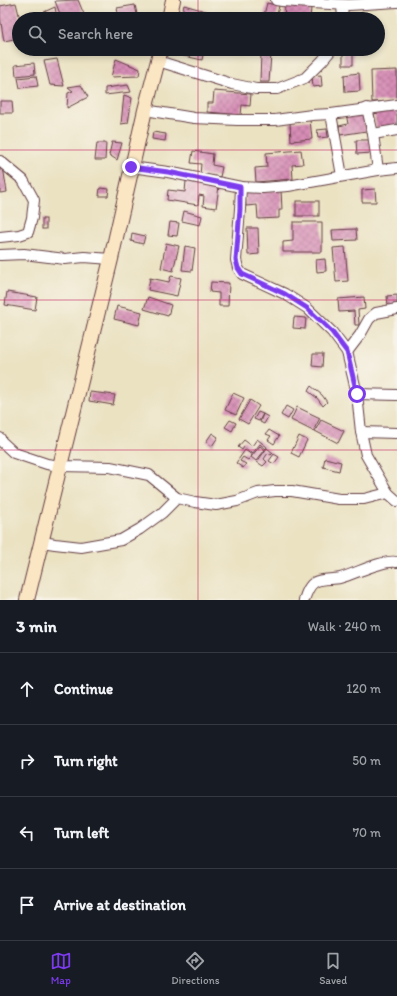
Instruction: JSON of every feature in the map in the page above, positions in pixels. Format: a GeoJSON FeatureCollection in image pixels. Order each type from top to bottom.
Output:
{"type":"FeatureCollection","features":[{"type":"Feature","properties":{"kind":"street"},"geometry":{"type":"LineString","coordinates":[[170,12],[173,0]]}},
{"type":"Feature","properties":{"kind":"street"},"geometry":{"type":"LineString","coordinates":[[276,0],[342,5],[397,2]]}},
{"type":"Feature","properties":{"kind":"street"},"geometry":{"type":"LineString","coordinates":[[342,5],[342,12]]}},
{"type":"Feature","properties":{"kind":"street"},"geometry":{"type":"LineString","coordinates":[[28,600],[111,259],[131,167],[160,56]]}},
{"type":"Feature","properties":{"kind":"street"},"geometry":{"type":"LineString","coordinates":[[162,56],[232,84],[256,89],[277,89],[305,78],[326,56]]}},
{"type":"Feature","properties":{"kind":"street"},"geometry":{"type":"LineString","coordinates":[[145,110],[194,118],[275,120],[397,105]]}},
{"type":"Feature","properties":{"kind":"street"},"geometry":{"type":"LineString","coordinates":[[367,108],[373,134],[378,170]]}},
{"type":"Feature","properties":{"kind":"street"},"geometry":{"type":"LineString","coordinates":[[331,114],[342,176]]}},
{"type":"Feature","properties":{"kind":"street"},"geometry":{"type":"LineString","coordinates":[[373,134],[397,130]]}},
{"type":"Feature","properties":{"kind":"street"},"geometry":{"type":"LineString","coordinates":[[0,161],[23,180],[34,200],[32,218],[28,232],[19,235],[0,237]]}},
{"type":"Feature","properties":{"kind":"street"},"geometry":{"type":"LineString","coordinates":[[131,167],[168,172],[240,187],[263,188],[288,186],[397,168]]}},
{"type":"Feature","properties":{"kind":"street"},"geometry":{"type":"LineString","coordinates":[[240,187],[240,209],[236,260],[238,268],[242,274],[285,294],[307,308],[332,332],[347,352],[357,394],[361,432],[366,455],[388,493],[397,501]]}},
{"type":"Feature","properties":{"kind":"street"},"geometry":{"type":"LineString","coordinates":[[0,255],[24,254],[65,259],[84,257],[111,259]]}},
{"type":"Feature","properties":{"kind":"street"},"geometry":{"type":"LineString","coordinates":[[347,352],[360,335],[369,319],[376,313],[397,309]]}},
{"type":"Feature","properties":{"kind":"street"},"geometry":{"type":"LineString","coordinates":[[357,394],[397,396]]}},
{"type":"Feature","properties":{"kind":"street"},"geometry":{"type":"LineString","coordinates":[[361,432],[397,433]]}},
{"type":"Feature","properties":{"kind":"street"},"geometry":{"type":"LineString","coordinates":[[0,438],[1,441],[14,453],[47,464],[60,466],[110,467],[149,475],[177,498],[216,505],[238,501],[258,493],[275,490],[292,491],[339,500],[364,499],[388,493]]}},
{"type":"Feature","properties":{"kind":"street"},"geometry":{"type":"LineString","coordinates":[[42,542],[81,547],[121,540],[140,529],[162,513],[177,498]]}},
{"type":"Feature","properties":{"kind":"street"},"geometry":{"type":"LineString","coordinates":[[304,600],[308,589],[314,582],[341,578],[387,562],[397,562]]}},
{"type":"Feature","properties":{"kind":"building"},"geometry":{"type":"Polygon","coordinates":[[[78,0],[83,12],[59,12],[55,1],[78,0]]]}},
{"type":"Feature","properties":{"kind":"building"},"geometry":{"type":"Polygon","coordinates":[[[16,3],[18,12],[12,12],[12,39],[4,41],[0,17],[0,6],[16,3]]]}},
{"type":"Feature","properties":{"kind":"building"},"geometry":{"type":"Polygon","coordinates":[[[267,3],[279,6],[278,12],[265,12],[267,3]]]}},
{"type":"Feature","properties":{"kind":"building"},"geometry":{"type":"Polygon","coordinates":[[[135,5],[136,12],[118,12],[117,8],[135,5]]]}},
{"type":"Feature","properties":{"kind":"building"},"geometry":{"type":"Polygon","coordinates":[[[184,5],[208,12],[182,12],[184,5]]]}},
{"type":"Feature","properties":{"kind":"building"},"geometry":{"type":"Polygon","coordinates":[[[285,5],[311,8],[311,12],[284,12],[285,5]]]}},
{"type":"Feature","properties":{"kind":"building"},"geometry":{"type":"Polygon","coordinates":[[[55,7],[56,12],[44,12],[55,7]]]}},
{"type":"Feature","properties":{"kind":"building"},"geometry":{"type":"Polygon","coordinates":[[[184,56],[203,56],[202,60],[184,56]]]}},
{"type":"Feature","properties":{"kind":"building"},"geometry":{"type":"Polygon","coordinates":[[[261,56],[271,56],[269,82],[260,82],[261,56]]]}},
{"type":"Feature","properties":{"kind":"building"},"geometry":{"type":"Polygon","coordinates":[[[343,56],[353,56],[353,65],[343,65],[343,56]]]}},
{"type":"Feature","properties":{"kind":"building"},"geometry":{"type":"Polygon","coordinates":[[[57,59],[64,86],[50,85],[44,61],[57,59]]]}},
{"type":"Feature","properties":{"kind":"building"},"geometry":{"type":"Polygon","coordinates":[[[116,59],[140,69],[139,76],[111,77],[116,59]]]}},
{"type":"Feature","properties":{"kind":"building"},"geometry":{"type":"Polygon","coordinates":[[[34,63],[35,74],[16,76],[15,65],[34,63]]]}},
{"type":"Feature","properties":{"kind":"building"},"geometry":{"type":"Polygon","coordinates":[[[397,70],[397,101],[372,102],[371,71],[397,70]]]}},
{"type":"Feature","properties":{"kind":"building"},"geometry":{"type":"Polygon","coordinates":[[[359,73],[360,91],[345,92],[344,75],[359,73]]]}},
{"type":"Feature","properties":{"kind":"building"},"geometry":{"type":"Polygon","coordinates":[[[321,75],[322,86],[313,87],[312,76],[321,75]]]}},
{"type":"Feature","properties":{"kind":"building"},"geometry":{"type":"Polygon","coordinates":[[[36,76],[38,86],[20,88],[18,78],[36,76]]]}},
{"type":"Feature","properties":{"kind":"building"},"geometry":{"type":"Polygon","coordinates":[[[81,85],[88,97],[67,108],[68,93],[73,91],[68,87],[81,85]]]}},
{"type":"Feature","properties":{"kind":"building"},"geometry":{"type":"Polygon","coordinates":[[[128,85],[131,92],[105,95],[105,88],[128,85]]]}},
{"type":"Feature","properties":{"kind":"building"},"geometry":{"type":"Polygon","coordinates":[[[214,91],[251,94],[250,106],[242,105],[241,115],[207,112],[207,103],[213,103],[214,91]]]}},
{"type":"Feature","properties":{"kind":"building"},"geometry":{"type":"Polygon","coordinates":[[[124,95],[132,98],[128,123],[121,124],[124,95]]]}},
{"type":"Feature","properties":{"kind":"building"},"geometry":{"type":"Polygon","coordinates":[[[0,101],[12,101],[13,113],[0,113],[0,101]]]}},
{"type":"Feature","properties":{"kind":"building"},"geometry":{"type":"Polygon","coordinates":[[[397,109],[397,125],[376,128],[374,112],[397,109]]]}},
{"type":"Feature","properties":{"kind":"building"},"geometry":{"type":"Polygon","coordinates":[[[363,111],[366,131],[340,135],[339,126],[348,124],[346,113],[363,111]]]}},
{"type":"Feature","properties":{"kind":"building"},"geometry":{"type":"Polygon","coordinates":[[[310,120],[312,139],[291,141],[290,122],[310,120]]]}},
{"type":"Feature","properties":{"kind":"building"},"geometry":{"type":"Polygon","coordinates":[[[327,129],[328,137],[318,138],[317,130],[327,129]]]}},
{"type":"Feature","properties":{"kind":"building"},"geometry":{"type":"Polygon","coordinates":[[[153,132],[166,134],[165,141],[152,139],[153,132]]]}},
{"type":"Feature","properties":{"kind":"building"},"geometry":{"type":"Polygon","coordinates":[[[356,140],[371,140],[372,153],[357,154],[356,140]]]}},
{"type":"Feature","properties":{"kind":"building"},"geometry":{"type":"Polygon","coordinates":[[[112,142],[122,143],[117,160],[109,155],[112,142]]]}},
{"type":"Feature","properties":{"kind":"building"},"geometry":{"type":"Polygon","coordinates":[[[97,143],[106,143],[105,160],[95,160],[97,143]]]}},
{"type":"Feature","properties":{"kind":"building"},"geometry":{"type":"Polygon","coordinates":[[[301,150],[303,164],[292,165],[293,179],[256,182],[255,168],[267,167],[266,153],[301,150]]]}},
{"type":"Feature","properties":{"kind":"building"},"geometry":{"type":"Polygon","coordinates":[[[193,151],[213,154],[212,165],[222,167],[220,177],[200,175],[201,164],[191,163],[193,151]]]}},
{"type":"Feature","properties":{"kind":"building"},"geometry":{"type":"Polygon","coordinates":[[[3,167],[7,192],[0,193],[0,168],[3,167]]]}},
{"type":"Feature","properties":{"kind":"building"},"geometry":{"type":"Polygon","coordinates":[[[186,181],[219,186],[216,208],[203,206],[204,196],[199,195],[198,205],[167,200],[168,190],[185,192],[186,181]]]}},
{"type":"Feature","properties":{"kind":"building"},"geometry":{"type":"Polygon","coordinates":[[[100,188],[109,189],[108,196],[99,196],[100,188]]]}},
{"type":"Feature","properties":{"kind":"building"},"geometry":{"type":"Polygon","coordinates":[[[375,189],[376,202],[362,202],[362,190],[375,189]]]}},
{"type":"Feature","properties":{"kind":"building"},"geometry":{"type":"Polygon","coordinates":[[[281,190],[282,210],[279,210],[279,218],[258,219],[257,205],[246,206],[245,192],[281,190]]]}},
{"type":"Feature","properties":{"kind":"building"},"geometry":{"type":"Polygon","coordinates":[[[296,201],[319,201],[319,216],[296,216],[296,201]]]}},
{"type":"Feature","properties":{"kind":"building"},"geometry":{"type":"Polygon","coordinates":[[[184,211],[202,216],[200,225],[182,221],[184,211]]]}},
{"type":"Feature","properties":{"kind":"building"},"geometry":{"type":"Polygon","coordinates":[[[42,219],[46,219],[46,229],[42,229],[42,219]]]}},
{"type":"Feature","properties":{"kind":"building"},"geometry":{"type":"Polygon","coordinates":[[[170,222],[179,223],[177,236],[168,235],[170,222]]]}},
{"type":"Feature","properties":{"kind":"building"},"geometry":{"type":"Polygon","coordinates":[[[293,222],[322,222],[322,252],[283,252],[283,242],[293,241],[293,222]]]}},
{"type":"Feature","properties":{"kind":"building"},"geometry":{"type":"Polygon","coordinates":[[[247,228],[258,228],[259,254],[248,255],[247,228]]]}},
{"type":"Feature","properties":{"kind":"building"},"geometry":{"type":"Polygon","coordinates":[[[356,229],[357,240],[333,241],[332,230],[356,229]]]}},
{"type":"Feature","properties":{"kind":"building"},"geometry":{"type":"Polygon","coordinates":[[[132,233],[145,236],[143,244],[131,241],[132,233]]]}},
{"type":"Feature","properties":{"kind":"building"},"geometry":{"type":"Polygon","coordinates":[[[166,243],[179,246],[173,271],[161,268],[166,243]]]}},
{"type":"Feature","properties":{"kind":"building"},"geometry":{"type":"Polygon","coordinates":[[[185,246],[195,248],[192,271],[182,270],[185,246]]]}},
{"type":"Feature","properties":{"kind":"building"},"geometry":{"type":"Polygon","coordinates":[[[345,247],[348,281],[336,282],[333,248],[345,247]]]}},
{"type":"Feature","properties":{"kind":"building"},"geometry":{"type":"Polygon","coordinates":[[[325,259],[326,271],[317,272],[316,260],[325,259]]]}},
{"type":"Feature","properties":{"kind":"building"},"geometry":{"type":"Polygon","coordinates":[[[171,276],[181,278],[177,296],[148,290],[150,278],[169,282],[171,276]]]}},
{"type":"Feature","properties":{"kind":"building"},"geometry":{"type":"Polygon","coordinates":[[[211,282],[229,283],[228,306],[219,306],[219,293],[210,292],[211,282]]]}},
{"type":"Feature","properties":{"kind":"building"},"geometry":{"type":"Polygon","coordinates":[[[7,292],[37,297],[35,310],[5,305],[7,292]]]}},
{"type":"Feature","properties":{"kind":"building"},"geometry":{"type":"Polygon","coordinates":[[[397,295],[397,304],[392,304],[393,307],[388,306],[387,296],[397,295]]]}},
{"type":"Feature","properties":{"kind":"building"},"geometry":{"type":"Polygon","coordinates":[[[148,297],[171,305],[168,316],[144,309],[148,297]]]}},
{"type":"Feature","properties":{"kind":"building"},"geometry":{"type":"Polygon","coordinates":[[[364,297],[365,309],[358,310],[359,325],[355,325],[354,311],[339,312],[338,299],[364,297]]]}},
{"type":"Feature","properties":{"kind":"building"},"geometry":{"type":"Polygon","coordinates":[[[117,306],[142,312],[139,325],[114,319],[117,306]]]}},
{"type":"Feature","properties":{"kind":"building"},"geometry":{"type":"Polygon","coordinates":[[[294,317],[306,318],[305,329],[293,328],[294,317]]]}},
{"type":"Feature","properties":{"kind":"building"},"geometry":{"type":"Polygon","coordinates":[[[313,354],[323,354],[322,367],[312,366],[313,354]]]}},
{"type":"Feature","properties":{"kind":"building"},"geometry":{"type":"Polygon","coordinates":[[[311,386],[322,395],[327,402],[323,406],[317,398],[308,391],[311,386]]]}},
{"type":"Feature","properties":{"kind":"building"},"geometry":{"type":"Polygon","coordinates":[[[90,392],[115,395],[113,405],[89,401],[90,392]]]}},
{"type":"Feature","properties":{"kind":"building"},"geometry":{"type":"Polygon","coordinates":[[[233,393],[244,398],[236,415],[225,410],[233,393]]]}},
{"type":"Feature","properties":{"kind":"building"},"geometry":{"type":"Polygon","coordinates":[[[250,400],[259,406],[248,424],[239,419],[250,400]]]}},
{"type":"Feature","properties":{"kind":"building"},"geometry":{"type":"Polygon","coordinates":[[[286,406],[293,410],[288,419],[281,415],[286,406]]]}},
{"type":"Feature","properties":{"kind":"building"},"geometry":{"type":"Polygon","coordinates":[[[297,407],[320,418],[313,431],[291,420],[297,407]]]}},
{"type":"Feature","properties":{"kind":"building"},"geometry":{"type":"Polygon","coordinates":[[[258,412],[263,414],[259,421],[254,419],[258,412]]]}},
{"type":"Feature","properties":{"kind":"building"},"geometry":{"type":"Polygon","coordinates":[[[263,414],[268,417],[264,424],[260,422],[263,414]]]}},
{"type":"Feature","properties":{"kind":"building"},"geometry":{"type":"Polygon","coordinates":[[[230,420],[236,423],[232,431],[225,427],[230,420]]]}},
{"type":"Feature","properties":{"kind":"building"},"geometry":{"type":"Polygon","coordinates":[[[321,420],[344,431],[338,443],[315,431],[321,420]]]}},
{"type":"Feature","properties":{"kind":"building"},"geometry":{"type":"Polygon","coordinates":[[[269,430],[279,436],[274,444],[268,440],[271,436],[266,434],[269,430]]]}},
{"type":"Feature","properties":{"kind":"building"},"geometry":{"type":"Polygon","coordinates":[[[212,433],[218,437],[212,446],[206,442],[212,433]]]}},
{"type":"Feature","properties":{"kind":"building"},"geometry":{"type":"Polygon","coordinates":[[[299,436],[307,440],[299,457],[291,453],[299,436]]]}},
{"type":"Feature","properties":{"kind":"building"},"geometry":{"type":"Polygon","coordinates":[[[257,439],[267,447],[266,449],[260,444],[252,454],[244,447],[242,450],[238,447],[244,440],[252,446],[257,439]]]}},
{"type":"Feature","properties":{"kind":"building"},"geometry":{"type":"Polygon","coordinates":[[[260,446],[265,450],[256,461],[251,457],[260,446]]]}},
{"type":"Feature","properties":{"kind":"building"},"geometry":{"type":"Polygon","coordinates":[[[267,448],[273,453],[271,455],[268,453],[264,459],[267,462],[263,466],[257,462],[267,448]]]}},
{"type":"Feature","properties":{"kind":"building"},"geometry":{"type":"Polygon","coordinates":[[[245,450],[252,455],[248,460],[243,457],[240,461],[246,464],[243,468],[236,463],[245,450]]]}},
{"type":"Feature","properties":{"kind":"building"},"geometry":{"type":"Polygon","coordinates":[[[274,454],[279,457],[274,464],[269,461],[274,454]]]}},
{"type":"Feature","properties":{"kind":"building"},"geometry":{"type":"Polygon","coordinates":[[[325,458],[341,462],[339,471],[323,467],[325,458]]]}},
{"type":"Feature","properties":{"kind":"route"},"geometry":{"type":"LineString","coordinates":[[131,167],[168,172],[240,187],[240,209],[236,260],[238,268],[242,274],[285,294],[307,308],[332,332],[347,352],[357,394]]}}]}
